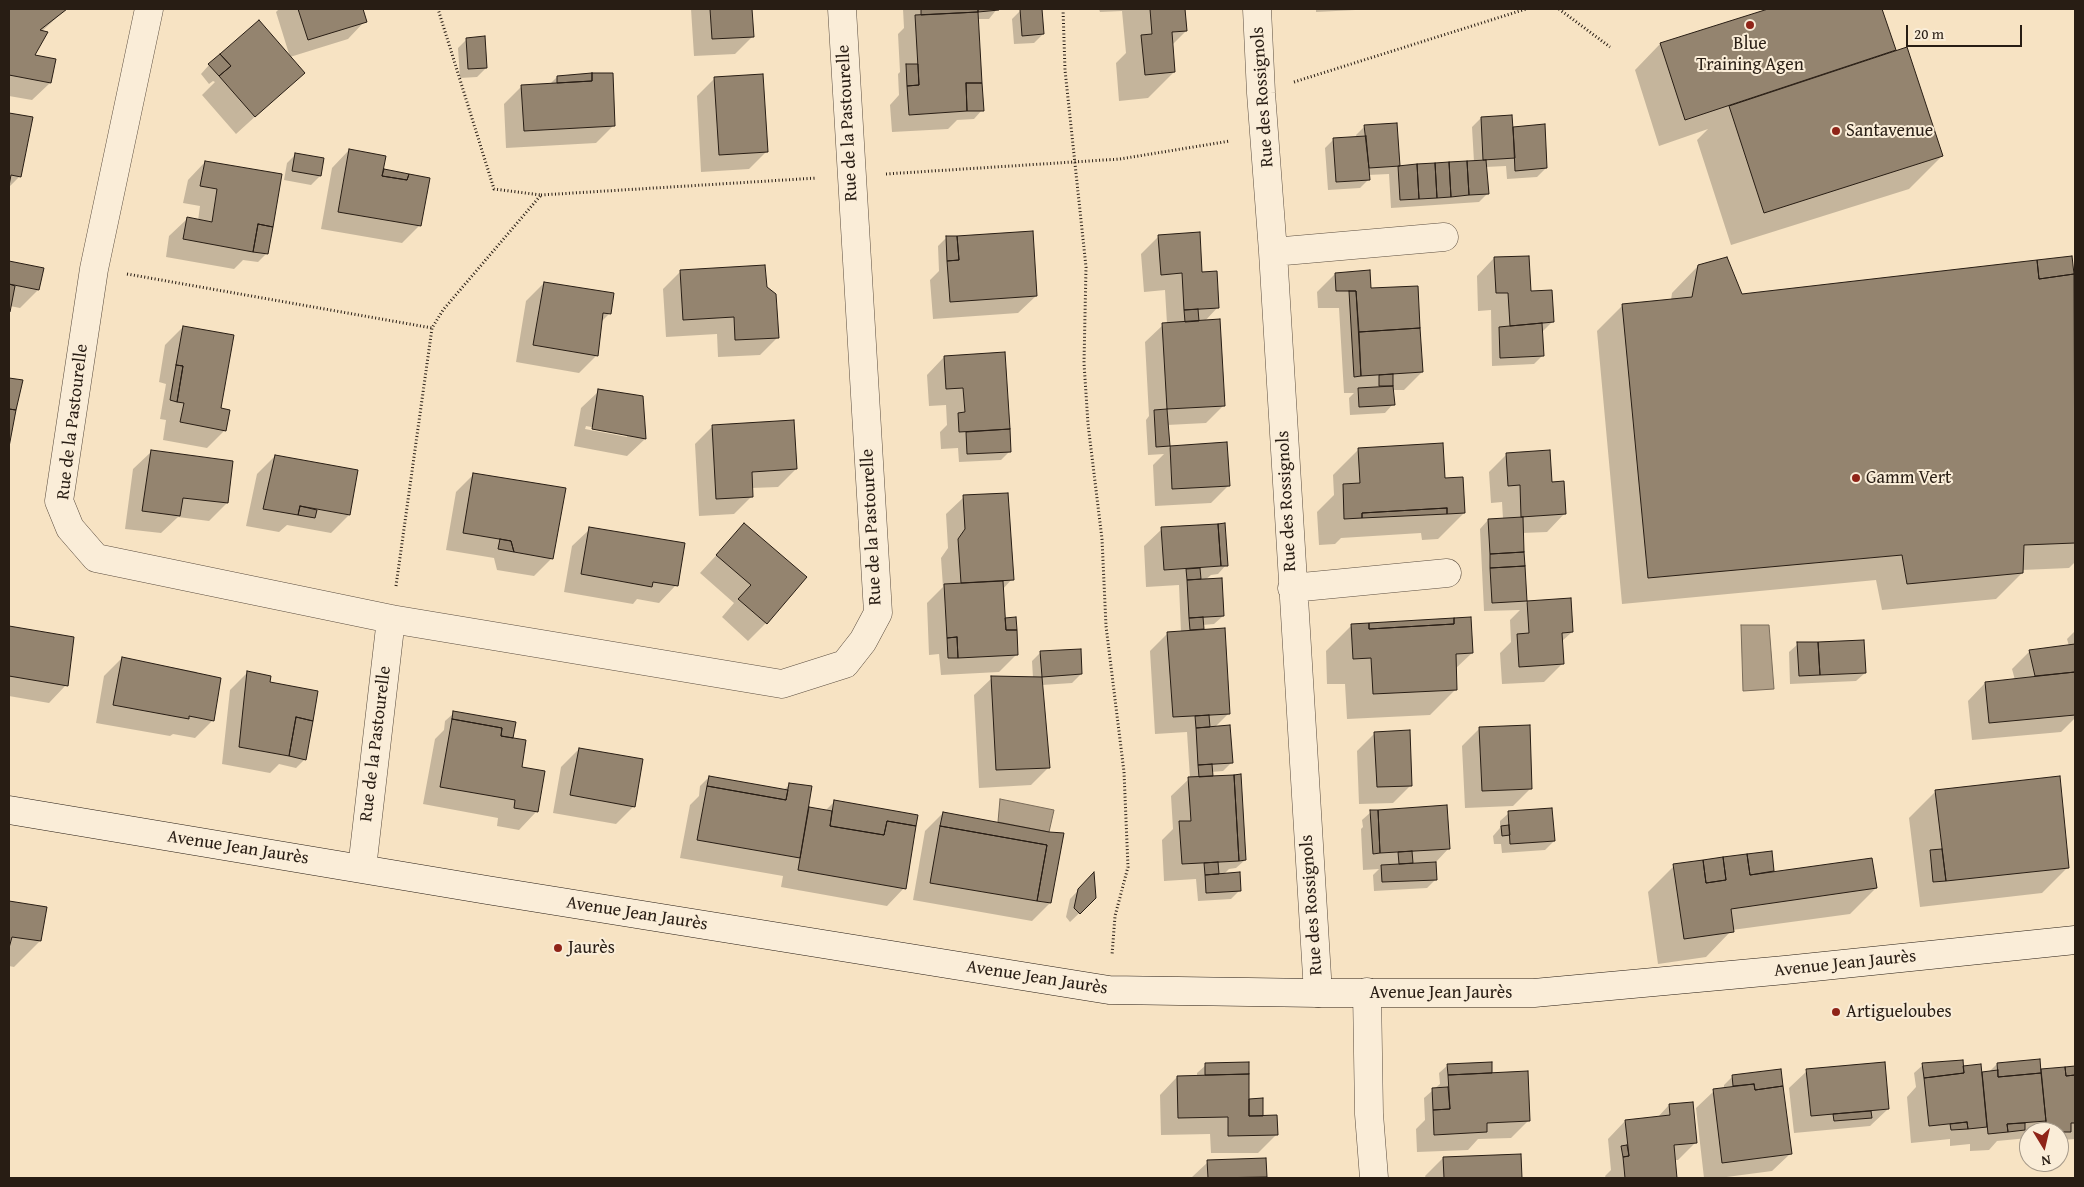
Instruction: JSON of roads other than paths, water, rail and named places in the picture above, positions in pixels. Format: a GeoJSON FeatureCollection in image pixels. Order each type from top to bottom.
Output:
{"type":"FeatureCollection","features":[{"type":"Feature","properties":{"kind":"street","name":"Rue de la Pastourelle"},"geometry":{"type":"LineString","coordinates":[[148,9],[94,268],[59,501],[70,528],[96,558],[391,619],[782,684],[845,664],[863,641],[878,614],[842,9]]}},
{"type":"Feature","properties":{"kind":"street","name":"Rue des Rossignols"},"geometry":{"type":"LineString","coordinates":[[1257,9],[1260,93],[1265,135],[1273,252],[1318,993]]}},
{"type":"Feature","properties":{"kind":"street"},"geometry":{"type":"LineString","coordinates":[[1273,252],[1444,237]]}},
{"type":"Feature","properties":{"kind":"street"},"geometry":{"type":"LineString","coordinates":[[1292,588],[1446,573]]}},
{"type":"Feature","properties":{"kind":"street","name":"Rue de la Pastourelle"},"geometry":{"type":"LineString","coordinates":[[362,868],[391,619]]}},
{"type":"Feature","properties":{"kind":"street","name":"Avenue Jean Jaurès"},"geometry":{"type":"LineString","coordinates":[[9,810],[1109,990],[1318,993],[1534,993],[2075,940]]}},
{"type":"Feature","properties":{"kind":"street"},"geometry":{"type":"LineString","coordinates":[[1367,992],[1369,1114],[1374,1178]]}},
{"type":"Feature","properties":{"kind":"place","name":"Blue Training Agen"},"geometry":{"type":"Point","coordinates":[1750,25]}},
{"type":"Feature","properties":{"kind":"place","name":"Santavenue"},"geometry":{"type":"Point","coordinates":[1836,131]}},
{"type":"Feature","properties":{"kind":"place","name":"Gamm Vert"},"geometry":{"type":"Point","coordinates":[1856,478]}},
{"type":"Feature","properties":{"kind":"place","name":"Jaurès"},"geometry":{"type":"Point","coordinates":[558,948]}},
{"type":"Feature","properties":{"kind":"place","name":"Artigueloubes"},"geometry":{"type":"Point","coordinates":[1836,1012]}}]}
